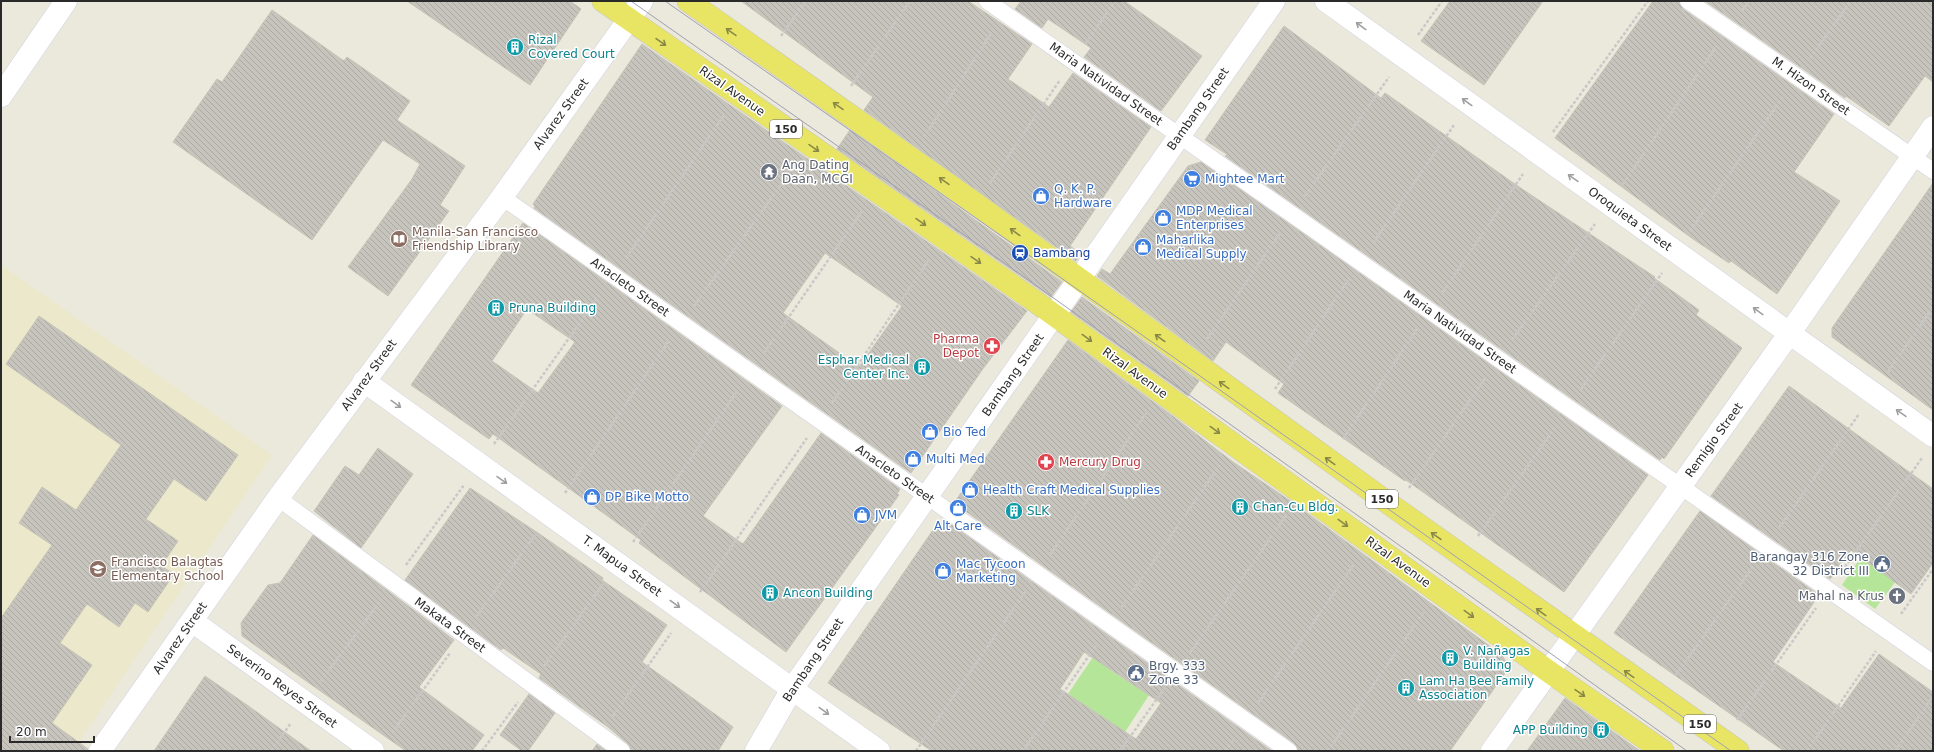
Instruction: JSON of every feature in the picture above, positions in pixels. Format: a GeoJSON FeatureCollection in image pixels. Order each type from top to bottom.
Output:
{"type":"FeatureCollection","features":[{"type":"Feature","properties":{"kind":"main road","name":"Rizal Avenue"},"geometry":{"type":"LineString","coordinates":[[603,1],[1055,315],[1548,671],[1663,751]]}},
{"type":"Feature","properties":{"kind":"main road","name":"150"},"geometry":{"type":"LineString","coordinates":[[688,1],[976,204],[1395,508],[1738,751]]}},
{"type":"Feature","properties":{"kind":"street"},"geometry":{"type":"LineString","coordinates":[[1,96],[66,1]]}},
{"type":"Feature","properties":{"kind":"street","name":"Alvarez Street"},"geometry":{"type":"LineString","coordinates":[[100,751],[278,498],[502,197],[642,1]]}},
{"type":"Feature","properties":{"kind":"street","name":"Bambang Street"},"geometry":{"type":"LineString","coordinates":[[756,751],[792,688],[1080,280],[1274,1]]}},
{"type":"Feature","properties":{"kind":"street","name":"Oroquieta Street"},"geometry":{"type":"LineString","coordinates":[[1326,1],[1933,436]]}},
{"type":"Feature","properties":{"kind":"street","name":"Remigio Street"},"geometry":{"type":"LineString","coordinates":[[1492,751],[1573,635],[1789,334],[1933,127]]}},
{"type":"Feature","properties":{"kind":"street","name":"T. Mapua Street"},"geometry":{"type":"LineString","coordinates":[[364,381],[879,751]]}},
{"type":"Feature","properties":{"kind":"street","name":"Severino Reyes Street"},"geometry":{"type":"LineString","coordinates":[[192,621],[305,702],[380,744]]}},
{"type":"Feature","properties":{"kind":"lane","name":"Maria Natividad Street"},"geometry":{"type":"LineString","coordinates":[[987,1],[1933,662]]}},
{"type":"Feature","properties":{"kind":"lane","name":"M. Hizon Street"},"geometry":{"type":"LineString","coordinates":[[1688,1],[1933,170]]}},
{"type":"Feature","properties":{"kind":"lane","name":"Anacleto Street"},"geometry":{"type":"LineString","coordinates":[[502,197],[1289,751]]}},
{"type":"Feature","properties":{"kind":"lane","name":"Makata Street"},"geometry":{"type":"LineString","coordinates":[[278,498],[622,751]]}},
{"type":"Feature","properties":{"kind":"path"},"geometry":{"type":"LineString","coordinates":[[766,56],[806,1]]}},
{"type":"Feature","properties":{"kind":"path"},"geometry":{"type":"LineString","coordinates":[[837,106],[910,1]]}},
{"type":"Feature","properties":{"kind":"path"},"geometry":{"type":"LineString","coordinates":[[976,204],[1115,1]]}},
{"type":"Feature","properties":{"kind":"path"},"geometry":{"type":"LineString","coordinates":[[1192,361],[1292,214],[1442,1]]}},
{"type":"Feature","properties":{"kind":"path"},"geometry":{"type":"LineString","coordinates":[[1329,460],[1538,153],[1648,1]]}},
{"type":"Feature","properties":{"kind":"path"},"geometry":{"type":"LineString","coordinates":[[1395,508],[1498,359],[1609,204],[1749,1]]}},
{"type":"Feature","properties":{"kind":"path"},"geometry":{"type":"LineString","coordinates":[[1464,556],[1797,76],[1851,1]]}},
{"type":"Feature","properties":{"kind":"path"},"geometry":{"type":"LineString","coordinates":[[911,158],[1005,14]]}},
{"type":"Feature","properties":{"kind":"path"},"geometry":{"type":"LineString","coordinates":[[271,751],[614,276],[737,95]]}},
{"type":"Feature","properties":{"kind":"path"},"geometry":{"type":"LineString","coordinates":[[380,744],[463,634],[550,514],[682,323],[810,145]]}},
{"type":"Feature","properties":{"kind":"path"},"geometry":{"type":"LineString","coordinates":[[482,751],[618,564],[876,190]]}},
{"type":"Feature","properties":{"kind":"path"},"geometry":{"type":"LineString","coordinates":[[599,735],[820,421],[944,238]]}},
{"type":"Feature","properties":{"kind":"path"},"geometry":{"type":"LineString","coordinates":[[1661,697],[1933,308]]}},
{"type":"Feature","properties":{"kind":"path"},"geometry":{"type":"LineString","coordinates":[[916,751],[1161,392]]}},
{"type":"Feature","properties":{"kind":"path"},"geometry":{"type":"LineString","coordinates":[[1023,751],[1234,444]]}},
{"type":"Feature","properties":{"kind":"path"},"geometry":{"type":"LineString","coordinates":[[1120,751],[1301,493]]}},
{"type":"Feature","properties":{"kind":"path"},"geometry":{"type":"LineString","coordinates":[[1225,751],[1369,542]]}},
{"type":"Feature","properties":{"kind":"path"},"geometry":{"type":"LineString","coordinates":[[1807,751],[1933,569]]}},
{"type":"Feature","properties":{"kind":"path"},"geometry":{"type":"LineString","coordinates":[[1328,751],[1438,591]]}},
{"type":"Feature","properties":{"kind":"path"},"geometry":{"type":"LineString","coordinates":[[1895,751],[1933,696]]}},
{"type":"Feature","properties":{"kind":"shaded area","name":"Francisco Balagtas Elementary School"},"geometry":{"type":"Polygon","coordinates":[[[1,265],[272,455],[73,751],[1,751],[1,265]]]}},
{"type":"Feature","properties":{"kind":"green space"},"geometry":{"type":"Polygon","coordinates":[[[1861,557],[1895,582],[1875,609],[1842,585],[1861,557]]]}},
{"type":"Feature","properties":{"kind":"green space"},"geometry":{"type":"Polygon","coordinates":[[[1106,638],[1110,670],[1149,695],[1125,732],[1068,694],[1106,638]]]}},
{"type":"Feature","properties":{"kind":"building","name":"Rizal Covered Court"},"geometry":{"type":"Polygon","coordinates":[[[407,1],[570,1],[581,9],[530,85],[407,1]]]}},
{"type":"Feature","properties":{"kind":"building"},"geometry":{"type":"Polygon","coordinates":[[[741,1],[968,1],[1032,44],[1008,79],[1049,107],[1073,73],[1151,127],[1070,246],[1081,254],[1076,261],[864,110],[873,97],[741,1]]]}},
{"type":"Feature","properties":{"kind":"building"},"geometry":{"type":"Polygon","coordinates":[[[1021,1],[1124,1],[1202,56],[1161,111],[1084,57],[1091,48],[1048,19],[1042,28],[1015,9],[1021,1]]]}},
{"type":"Feature","properties":{"kind":"building"},"geometry":{"type":"Polygon","coordinates":[[[1450,1],[1543,1],[1484,85],[1421,41],[1450,1]]]}},
{"type":"Feature","properties":{"kind":"building"},"geometry":{"type":"Polygon","coordinates":[[[1653,1],[1679,1],[1683,9],[1834,114],[1794,172],[1840,201],[1777,294],[1731,261],[1729,263],[1693,239],[1555,138],[1653,1]]]}},
{"type":"Feature","properties":{"kind":"building"},"geometry":{"type":"Polygon","coordinates":[[[1705,1],[1933,1],[1933,82],[1925,76],[1889,126],[1846,96],[1845,98],[1705,1]]]}},
{"type":"Feature","properties":{"kind":"building"},"geometry":{"type":"Polygon","coordinates":[[[272,10],[344,61],[347,57],[410,101],[397,120],[465,166],[440,205],[449,211],[388,296],[348,267],[412,179],[420,164],[383,140],[312,240],[173,142],[217,79],[222,82],[272,10]]]}},
{"type":"Feature","properties":{"kind":"building"},"geometry":{"type":"Polygon","coordinates":[[[1284,26],[1381,98],[1385,93],[1522,189],[1655,277],[1654,278],[1699,310],[1696,315],[1742,348],[1664,459],[1662,457],[1660,460],[1225,156],[1228,155],[1205,140],[1284,26]]]}},
{"type":"Feature","properties":{"kind":"building"},"geometry":{"type":"Polygon","coordinates":[[[642,44],[1027,311],[982,370],[911,473],[534,208],[535,206],[533,204],[642,44]],[[825,253],[783,313],[859,367],[902,306],[825,253]]]}},
{"type":"Feature","properties":{"kind":"building"},"geometry":{"type":"Polygon","coordinates":[[[850,130],[1062,282],[1051,297],[837,149],[850,130]]]}},
{"type":"Feature","properties":{"kind":"building"},"geometry":{"type":"Polygon","coordinates":[[[1201,162],[1648,475],[1564,592],[1406,480],[1405,481],[1278,393],[1284,384],[1226,342],[1213,361],[1097,276],[1102,269],[1110,274],[1188,166],[1201,162]]]}},
{"type":"Feature","properties":{"kind":"building"},"geometry":{"type":"Polygon","coordinates":[[[1933,183],[1933,410],[1832,337],[1832,328],[1933,183]]]}},
{"type":"Feature","properties":{"kind":"building"},"geometry":{"type":"Polygon","coordinates":[[[523,223],[782,406],[703,516],[743,544],[821,433],[900,489],[897,494],[899,495],[786,652],[639,543],[641,540],[493,434],[489,439],[411,385],[523,223]],[[527,309],[492,361],[538,393],[575,342],[527,309]]]}},
{"type":"Feature","properties":{"kind":"building"},"geometry":{"type":"Polygon","coordinates":[[[1082,297],[1199,381],[1188,396],[1071,312],[1082,297]]]}},
{"type":"Feature","properties":{"kind":"building"},"geometry":{"type":"Polygon","coordinates":[[[39,316],[238,455],[206,501],[174,479],[146,519],[178,541],[161,566],[174,574],[148,612],[135,603],[119,627],[87,604],[60,643],[92,665],[52,723],[88,749],[88,751],[1,751],[1,618],[52,545],[19,523],[42,487],[76,510],[121,445],[6,364],[39,316]]]}},
{"type":"Feature","properties":{"kind":"building"},"geometry":{"type":"Polygon","coordinates":[[[1068,340],[1233,462],[1289,500],[1502,655],[1507,664],[1505,673],[1450,751],[1298,751],[1294,743],[954,503],[1068,340]]]}},
{"type":"Feature","properties":{"kind":"building"},"geometry":{"type":"Polygon","coordinates":[[[1789,386],[1933,489],[1933,563],[1911,594],[1851,550],[1830,579],[1711,496],[1789,386]]]}},
{"type":"Feature","properties":{"kind":"building"},"geometry":{"type":"Polygon","coordinates":[[[378,448],[413,474],[361,548],[314,511],[345,466],[359,475],[378,448]]]}},
{"type":"Feature","properties":{"kind":"building"},"geometry":{"type":"Polygon","coordinates":[[[470,488],[603,578],[602,580],[667,625],[642,662],[733,727],[718,751],[631,751],[628,744],[608,727],[539,678],[541,674],[503,648],[501,650],[405,580],[470,488]]]}},
{"type":"Feature","properties":{"kind":"building"},"geometry":{"type":"Polygon","coordinates":[[[1700,511],[1819,595],[1773,662],[1841,708],[1879,654],[1933,692],[1933,751],[1784,751],[1614,633],[1700,511]]]}},
{"type":"Feature","properties":{"kind":"building"},"geometry":{"type":"Polygon","coordinates":[[[946,521],[1272,751],[932,751],[828,683],[933,530],[946,521]],[[1084,652],[1060,689],[1136,739],[1161,703],[1084,652]]]}},
{"type":"Feature","properties":{"kind":"building"},"geometry":{"type":"Polygon","coordinates":[[[313,535],[454,640],[419,687],[484,735],[472,751],[406,751],[242,636],[241,623],[268,585],[280,583],[313,535]]]}},
{"type":"Feature","properties":{"kind":"building"},"geometry":{"type":"Polygon","coordinates":[[[205,676],[247,705],[311,751],[154,751],[205,676]]]}},
{"type":"Feature","properties":{"kind":"building"},"geometry":{"type":"Polygon","coordinates":[[[529,694],[555,713],[528,751],[522,751],[500,735],[529,694]]]}},
{"type":"Feature","properties":{"kind":"building"},"geometry":{"type":"Polygon","coordinates":[[[1565,698],[1619,736],[1640,751],[1527,751],[1565,698]]]}},
{"type":"Feature","properties":{"kind":"building"},"geometry":{"type":"Polygon","coordinates":[[[597,744],[606,751],[592,751],[597,744]]]}},
{"type":"Feature","properties":{"kind":"tram line"},"geometry":{"type":"LineString","coordinates":[[631,1],[1020,274],[1687,751]]}},
{"type":"Feature","properties":{"kind":"tram line"},"geometry":{"type":"LineString","coordinates":[[665,1],[1033,258],[1731,751]]}},
{"type":"Feature","properties":{"kind":"place","name":"Rizal Covered Court"},"geometry":{"type":"Point","coordinates":[515,47]}},
{"type":"Feature","properties":{"kind":"place","name":"Ang Dating Daan, MCGI"},"geometry":{"type":"Point","coordinates":[769,172]}},
{"type":"Feature","properties":{"kind":"place","name":"Mightee Mart"},"geometry":{"type":"Point","coordinates":[1192,179]}},
{"type":"Feature","properties":{"kind":"place","name":"Q. K. P. Hardware"},"geometry":{"type":"Point","coordinates":[1041,196]}},
{"type":"Feature","properties":{"kind":"place","name":"MDP Medical Enterprises"},"geometry":{"type":"Point","coordinates":[1163,218]}},
{"type":"Feature","properties":{"kind":"place","name":"Manila-San Francisco Friendship Library"},"geometry":{"type":"Point","coordinates":[399,239]}},
{"type":"Feature","properties":{"kind":"place","name":"Maharlika Medical Supply"},"geometry":{"type":"Point","coordinates":[1143,247]}},
{"type":"Feature","properties":{"kind":"place","name":"Bambang"},"geometry":{"type":"Point","coordinates":[1020,253]}},
{"type":"Feature","properties":{"kind":"place","name":"Pruna Building"},"geometry":{"type":"Point","coordinates":[496,308]}},
{"type":"Feature","properties":{"kind":"place","name":"Pharma Depot"},"geometry":{"type":"Point","coordinates":[992,346]}},
{"type":"Feature","properties":{"kind":"place","name":"Esphar Medical Center Inc."},"geometry":{"type":"Point","coordinates":[922,367]}},
{"type":"Feature","properties":{"kind":"place","name":"Bio Ted"},"geometry":{"type":"Point","coordinates":[930,432]}},
{"type":"Feature","properties":{"kind":"place","name":"Multi Med"},"geometry":{"type":"Point","coordinates":[913,459]}},
{"type":"Feature","properties":{"kind":"place","name":"Mercury Drug"},"geometry":{"type":"Point","coordinates":[1046,462]}},
{"type":"Feature","properties":{"kind":"place","name":"Health Craft Medical Supplies"},"geometry":{"type":"Point","coordinates":[970,490]}},
{"type":"Feature","properties":{"kind":"place","name":"DP Bike Motto"},"geometry":{"type":"Point","coordinates":[592,497]}},
{"type":"Feature","properties":{"kind":"place","name":"Chan-Cu Bldg."},"geometry":{"type":"Point","coordinates":[1240,507]}},
{"type":"Feature","properties":{"kind":"place","name":"Alt Care"},"geometry":{"type":"Point","coordinates":[958,508]}},
{"type":"Feature","properties":{"kind":"place","name":"SLK"},"geometry":{"type":"Point","coordinates":[1014,511]}},
{"type":"Feature","properties":{"kind":"place","name":"JVM"},"geometry":{"type":"Point","coordinates":[862,515]}},
{"type":"Feature","properties":{"kind":"place","name":"Barangay 316 Zone 32 District III"},"geometry":{"type":"Point","coordinates":[1882,564]}},
{"type":"Feature","properties":{"kind":"place","name":"Francisco Balagtas Elementary School"},"geometry":{"type":"Point","coordinates":[98,569]}},
{"type":"Feature","properties":{"kind":"place","name":"Mac Tycoon Marketing"},"geometry":{"type":"Point","coordinates":[943,571]}},
{"type":"Feature","properties":{"kind":"place","name":"Ancon Building"},"geometry":{"type":"Point","coordinates":[770,593]}},
{"type":"Feature","properties":{"kind":"place","name":"Mahal na Krus"},"geometry":{"type":"Point","coordinates":[1897,596]}},
{"type":"Feature","properties":{"kind":"place","name":"V. Nañagas Building"},"geometry":{"type":"Point","coordinates":[1450,658]}},
{"type":"Feature","properties":{"kind":"place","name":"Brgy. 333 Zone 33"},"geometry":{"type":"Point","coordinates":[1136,673]}},
{"type":"Feature","properties":{"kind":"place","name":"Lam Ha Bee Family Association"},"geometry":{"type":"Point","coordinates":[1406,688]}},
{"type":"Feature","properties":{"kind":"place","name":"APP Building"},"geometry":{"type":"Point","coordinates":[1601,730]}}]}
